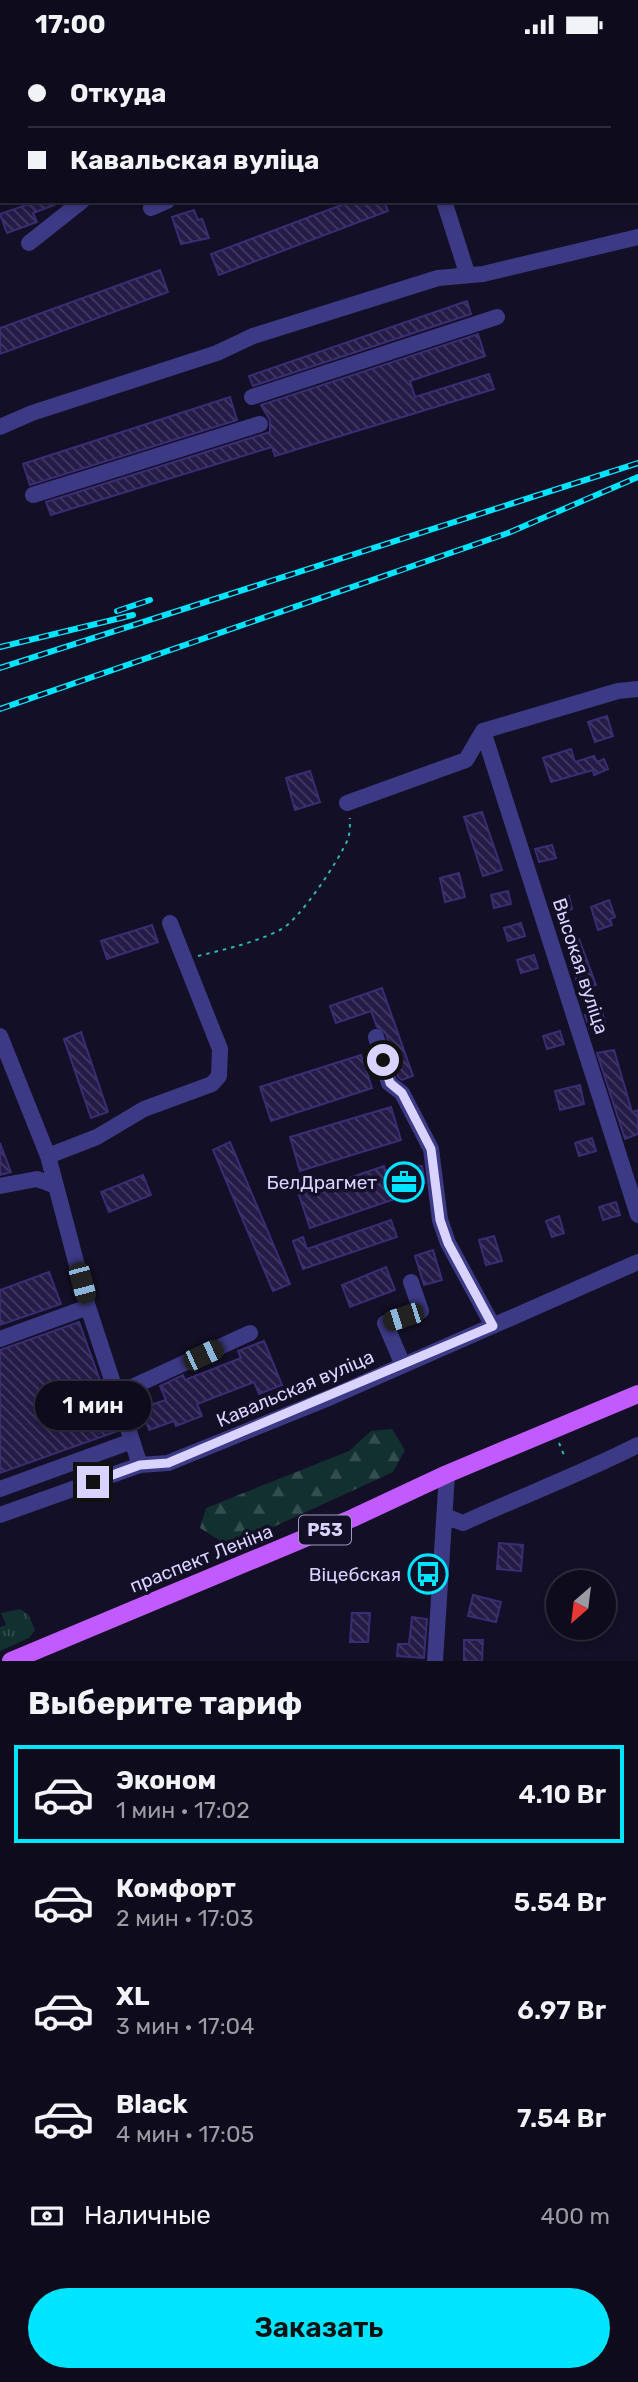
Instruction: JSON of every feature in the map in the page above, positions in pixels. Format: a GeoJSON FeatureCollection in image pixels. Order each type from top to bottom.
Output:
{"type":"FeatureCollection","features":[{"type":"Feature","properties":{"kind":"main road","name":"праспект Леніна"},"geometry":{"type":"LineString","coordinates":[[11,1661],[353,1518],[447,1474],[638,1394]]}},
{"type":"Feature","properties":{"kind":"street"},"geometry":{"type":"LineString","coordinates":[[29,243],[79,203]]}},
{"type":"Feature","properties":{"kind":"street"},"geometry":{"type":"LineString","coordinates":[[151,208],[162,203]]}},
{"type":"Feature","properties":{"kind":"street"},"geometry":{"type":"LineString","coordinates":[[445,203],[467,273]]}},
{"type":"Feature","properties":{"kind":"street"},"geometry":{"type":"LineString","coordinates":[[0,427],[32,413],[217,353],[253,336],[438,278],[467,273],[483,274],[638,237]]}},
{"type":"Feature","properties":{"kind":"street"},"geometry":{"type":"LineString","coordinates":[[252,397],[497,317]]}},
{"type":"Feature","properties":{"kind":"street"},"geometry":{"type":"LineString","coordinates":[[33,495],[260,423]]}},
{"type":"Feature","properties":{"kind":"street"},"geometry":{"type":"LineString","coordinates":[[349,802],[466,760],[483,731],[618,691],[638,689]]}},
{"type":"Feature","properties":{"kind":"street","name":"Высокая вуліца"},"geometry":{"type":"LineString","coordinates":[[483,731],[638,1215]]}},
{"type":"Feature","properties":{"kind":"street"},"geometry":{"type":"LineString","coordinates":[[48,1156],[97,1136],[144,1109],[212,1084],[219,1076],[220,1049],[170,923]]}},
{"type":"Feature","properties":{"kind":"street"},"geometry":{"type":"LineString","coordinates":[[0,1036],[48,1156],[88,1307],[140,1465]]}},
{"type":"Feature","properties":{"kind":"street"},"geometry":{"type":"LineString","coordinates":[[376,1037],[390,1083],[402,1093],[431,1149],[440,1220],[448,1243],[493,1326]]}},
{"type":"Feature","properties":{"kind":"street"},"geometry":{"type":"LineString","coordinates":[[0,1186],[37,1179],[56,1186]]}},
{"type":"Feature","properties":{"kind":"street","name":"Кавальская вуліца"},"geometry":{"type":"LineString","coordinates":[[0,1515],[140,1465],[168,1463],[402,1366],[638,1262]]}},
{"type":"Feature","properties":{"kind":"street"},"geometry":{"type":"LineString","coordinates":[[402,1366],[385,1323],[421,1311],[411,1282]]}},
{"type":"Feature","properties":{"kind":"street"},"geometry":{"type":"LineString","coordinates":[[0,1339],[88,1307]]}},
{"type":"Feature","properties":{"kind":"street"},"geometry":{"type":"LineString","coordinates":[[116,1389],[132,1387],[250,1333]]}},
{"type":"Feature","properties":{"kind":"street"},"geometry":{"type":"LineString","coordinates":[[0,1489],[132,1441]]}},
{"type":"Feature","properties":{"kind":"street"},"geometry":{"type":"LineString","coordinates":[[445,1516],[463,1523],[535,1490],[584,1473],[638,1444]]}},
{"type":"Feature","properties":{"kind":"street"},"geometry":{"type":"LineString","coordinates":[[435,1661],[447,1474]]}},
{"type":"Feature","properties":{"kind":"path"},"geometry":{"type":"LineString","coordinates":[[183,959],[240,945],[283,929],[298,914],[339,856],[349,837],[349,802]]}},
{"type":"Feature","properties":{"kind":"green space"},"geometry":{"type":"Polygon","coordinates":[[[392,1429],[405,1450],[393,1472],[230,1547],[200,1528],[206,1508],[349,1451],[371,1431],[392,1429]]]}},
{"type":"Feature","properties":{"kind":"green space"},"geometry":{"type":"Polygon","coordinates":[[[20,1609],[28,1614],[35,1630],[29,1638],[0,1651],[0,1627],[6,1625],[1,1613],[20,1609]]]}},
{"type":"Feature","properties":{"kind":"building"},"geometry":{"type":"Polygon","coordinates":[[[59,203],[33,213],[37,222],[7,233],[0,214],[29,204],[59,203]]]}},
{"type":"Feature","properties":{"kind":"building"},"geometry":{"type":"Polygon","coordinates":[[[347,203],[385,203],[388,211],[219,275],[211,254],[347,203]]]}},
{"type":"Feature","properties":{"kind":"building"},"geometry":{"type":"Polygon","coordinates":[[[194,210],[198,220],[202,219],[209,238],[181,244],[172,217],[194,210]]]}},
{"type":"Feature","properties":{"kind":"building"},"geometry":{"type":"Polygon","coordinates":[[[160,270],[168,292],[0,354],[0,328],[160,270]]]}},
{"type":"Feature","properties":{"kind":"building"},"geometry":{"type":"Polygon","coordinates":[[[467,301],[471,314],[253,386],[249,376],[467,301]]]}},
{"type":"Feature","properties":{"kind":"building"},"geometry":{"type":"Polygon","coordinates":[[[478,334],[485,356],[410,381],[415,397],[489,374],[494,389],[275,456],[272,447],[51,515],[46,502],[270,432],[270,420],[261,405],[478,334]]]}},
{"type":"Feature","properties":{"kind":"building"},"geometry":{"type":"Polygon","coordinates":[[[230,397],[237,420],[30,485],[23,464],[230,397]]]}},
{"type":"Feature","properties":{"kind":"building"},"geometry":{"type":"Polygon","coordinates":[[[607,716],[613,736],[595,742],[588,722],[607,716]]]}},
{"type":"Feature","properties":{"kind":"building"},"geometry":{"type":"Polygon","coordinates":[[[571,749],[575,762],[594,756],[597,762],[604,759],[608,769],[594,775],[593,770],[551,782],[543,758],[571,749]]]}},
{"type":"Feature","properties":{"kind":"building"},"geometry":{"type":"Polygon","coordinates":[[[310,771],[320,802],[295,810],[286,778],[310,771]]]}},
{"type":"Feature","properties":{"kind":"building"},"geometry":{"type":"Polygon","coordinates":[[[482,812],[502,870],[483,876],[464,817],[482,812]]]}},
{"type":"Feature","properties":{"kind":"building"},"geometry":{"type":"Polygon","coordinates":[[[552,845],[556,858],[539,862],[535,849],[552,845]]]}},
{"type":"Feature","properties":{"kind":"building"},"geometry":{"type":"Polygon","coordinates":[[[459,873],[465,897],[445,902],[440,878],[459,873]]]}},
{"type":"Feature","properties":{"kind":"building"},"geometry":{"type":"Polygon","coordinates":[[[508,891],[511,904],[494,908],[491,895],[508,891]]]}},
{"type":"Feature","properties":{"kind":"building"},"geometry":{"type":"Polygon","coordinates":[[[569,896],[572,909],[555,914],[552,901],[569,896]]]}},
{"type":"Feature","properties":{"kind":"building"},"geometry":{"type":"Polygon","coordinates":[[[609,900],[615,917],[610,919],[612,925],[598,930],[591,907],[609,900]]]}},
{"type":"Feature","properties":{"kind":"building"},"geometry":{"type":"Polygon","coordinates":[[[521,923],[525,936],[508,941],[504,928],[521,923]]]}},
{"type":"Feature","properties":{"kind":"building"},"geometry":{"type":"Polygon","coordinates":[[[152,925],[158,942],[107,959],[101,941],[152,925]]]}},
{"type":"Feature","properties":{"kind":"building"},"geometry":{"type":"Polygon","coordinates":[[[579,939],[596,985],[579,989],[566,943],[579,939]]]}},
{"type":"Feature","properties":{"kind":"building"},"geometry":{"type":"Polygon","coordinates":[[[534,955],[538,968],[521,973],[517,960],[534,955]]]}},
{"type":"Feature","properties":{"kind":"building"},"geometry":{"type":"Polygon","coordinates":[[[382,988],[413,1076],[402,1080],[398,1077],[386,1034],[377,1027],[371,1011],[336,1023],[330,1006],[382,988]]]}},
{"type":"Feature","properties":{"kind":"building"},"geometry":{"type":"Polygon","coordinates":[[[602,1011],[605,1024],[589,1028],[585,1015],[602,1011]]]}},
{"type":"Feature","properties":{"kind":"building"},"geometry":{"type":"Polygon","coordinates":[[[560,1031],[564,1044],[547,1049],[543,1036],[560,1031]]]}},
{"type":"Feature","properties":{"kind":"building"},"geometry":{"type":"Polygon","coordinates":[[[81,1032],[108,1112],[91,1118],[64,1039],[81,1032]]]}},
{"type":"Feature","properties":{"kind":"building"},"geometry":{"type":"Polygon","coordinates":[[[614,1050],[632,1112],[638,1110],[638,1134],[625,1139],[597,1053],[614,1050]]]}},
{"type":"Feature","properties":{"kind":"building"},"geometry":{"type":"Polygon","coordinates":[[[361,1055],[372,1088],[271,1121],[260,1087],[361,1055]]]}},
{"type":"Feature","properties":{"kind":"building"},"geometry":{"type":"Polygon","coordinates":[[[580,1085],[584,1104],[560,1110],[555,1091],[580,1085]]]}},
{"type":"Feature","properties":{"kind":"building"},"geometry":{"type":"Polygon","coordinates":[[[391,1107],[401,1140],[300,1171],[290,1137],[391,1107]]]}},
{"type":"Feature","properties":{"kind":"building"},"geometry":{"type":"Polygon","coordinates":[[[592,1138],[596,1151],[579,1156],[575,1143],[592,1138]]]}},
{"type":"Feature","properties":{"kind":"building"},"geometry":{"type":"Polygon","coordinates":[[[230,1142],[290,1284],[273,1291],[213,1150],[230,1142]]]}},
{"type":"Feature","properties":{"kind":"building"},"geometry":{"type":"Polygon","coordinates":[[[0,1143],[11,1172],[0,1175],[0,1143]]]}},
{"type":"Feature","properties":{"kind":"building"},"geometry":{"type":"Polygon","coordinates":[[[404,1165],[405,1168],[422,1166],[425,1183],[417,1185],[418,1191],[310,1228],[299,1195],[384,1166],[385,1171],[404,1165]]]}},
{"type":"Feature","properties":{"kind":"building"},"geometry":{"type":"Polygon","coordinates":[[[143,1175],[151,1195],[109,1212],[101,1192],[143,1175]]]}},
{"type":"Feature","properties":{"kind":"building"},"geometry":{"type":"Polygon","coordinates":[[[616,1202],[620,1215],[603,1220],[599,1207],[616,1202]]]}},
{"type":"Feature","properties":{"kind":"building"},"geometry":{"type":"Polygon","coordinates":[[[559,1216],[564,1233],[552,1237],[546,1221],[559,1216]]]}},
{"type":"Feature","properties":{"kind":"building"},"geometry":{"type":"Polygon","coordinates":[[[391,1220],[397,1237],[303,1269],[293,1241],[303,1237],[307,1249],[391,1220]]]}},
{"type":"Feature","properties":{"kind":"building"},"geometry":{"type":"Polygon","coordinates":[[[494,1236],[502,1261],[486,1265],[479,1240],[494,1236]]]}},
{"type":"Feature","properties":{"kind":"building"},"geometry":{"type":"Polygon","coordinates":[[[433,1250],[442,1280],[424,1285],[415,1256],[433,1250]]]}},
{"type":"Feature","properties":{"kind":"building"},"geometry":{"type":"Polygon","coordinates":[[[386,1267],[395,1290],[350,1307],[342,1285],[386,1267]]]}},
{"type":"Feature","properties":{"kind":"building"},"geometry":{"type":"Polygon","coordinates":[[[49,1272],[61,1304],[0,1325],[0,1290],[49,1272]]]}},
{"type":"Feature","properties":{"kind":"building"},"geometry":{"type":"Polygon","coordinates":[[[79,1322],[118,1431],[0,1473],[0,1350],[79,1322]]]}},
{"type":"Feature","properties":{"kind":"building"},"geometry":{"type":"Polygon","coordinates":[[[264,1341],[282,1385],[259,1394],[254,1382],[197,1404],[202,1416],[176,1426],[174,1421],[149,1430],[141,1408],[166,1400],[160,1386],[183,1375],[185,1380],[241,1358],[238,1351],[264,1341]]]}},
{"type":"Feature","properties":{"kind":"building"},"geometry":{"type":"Polygon","coordinates":[[[499,1543],[523,1545],[521,1571],[497,1569],[499,1543]]]}},
{"type":"Feature","properties":{"kind":"building"},"geometry":{"type":"Polygon","coordinates":[[[473,1595],[501,1602],[496,1622],[468,1616],[473,1595]]]}},
{"type":"Feature","properties":{"kind":"building"},"geometry":{"type":"Polygon","coordinates":[[[352,1613],[370,1613],[368,1642],[350,1642],[352,1613]]]}},
{"type":"Feature","properties":{"kind":"building"},"geometry":{"type":"Polygon","coordinates":[[[412,1617],[427,1619],[424,1658],[397,1656],[398,1644],[409,1644],[412,1617]]]}},
{"type":"Feature","properties":{"kind":"building"},"geometry":{"type":"Polygon","coordinates":[[[464,1640],[483,1640],[482,1661],[464,1661],[464,1640]]]}},
{"type":"Feature","properties":{"kind":"railway"},"geometry":{"type":"LineString","coordinates":[[0,668],[638,463]]}},
{"type":"Feature","properties":{"kind":"railway"},"geometry":{"type":"LineString","coordinates":[[0,709],[508,533],[638,477]]}},
{"type":"Feature","properties":{"kind":"railway"},"geometry":{"type":"LineString","coordinates":[[117,611],[150,600]]}},
{"type":"Feature","properties":{"kind":"railway"},"geometry":{"type":"LineString","coordinates":[[0,647],[133,615]]}},
{"type":"Feature","properties":{"kind":"place","name":"БелДрагмет"},"geometry":{"type":"Point","coordinates":[404,1182]}},
{"type":"Feature","properties":{"kind":"place","name":"Віцебская"},"geometry":{"type":"Point","coordinates":[428,1574]}},
{"type":"Feature","properties":{"kind":"route"},"geometry":{"type":"LineString","coordinates":[[93,1482],[140,1465],[168,1463],[331,1397],[493,1326],[448,1243],[440,1220],[431,1149],[402,1093],[390,1083],[383,1060]]}}]}
